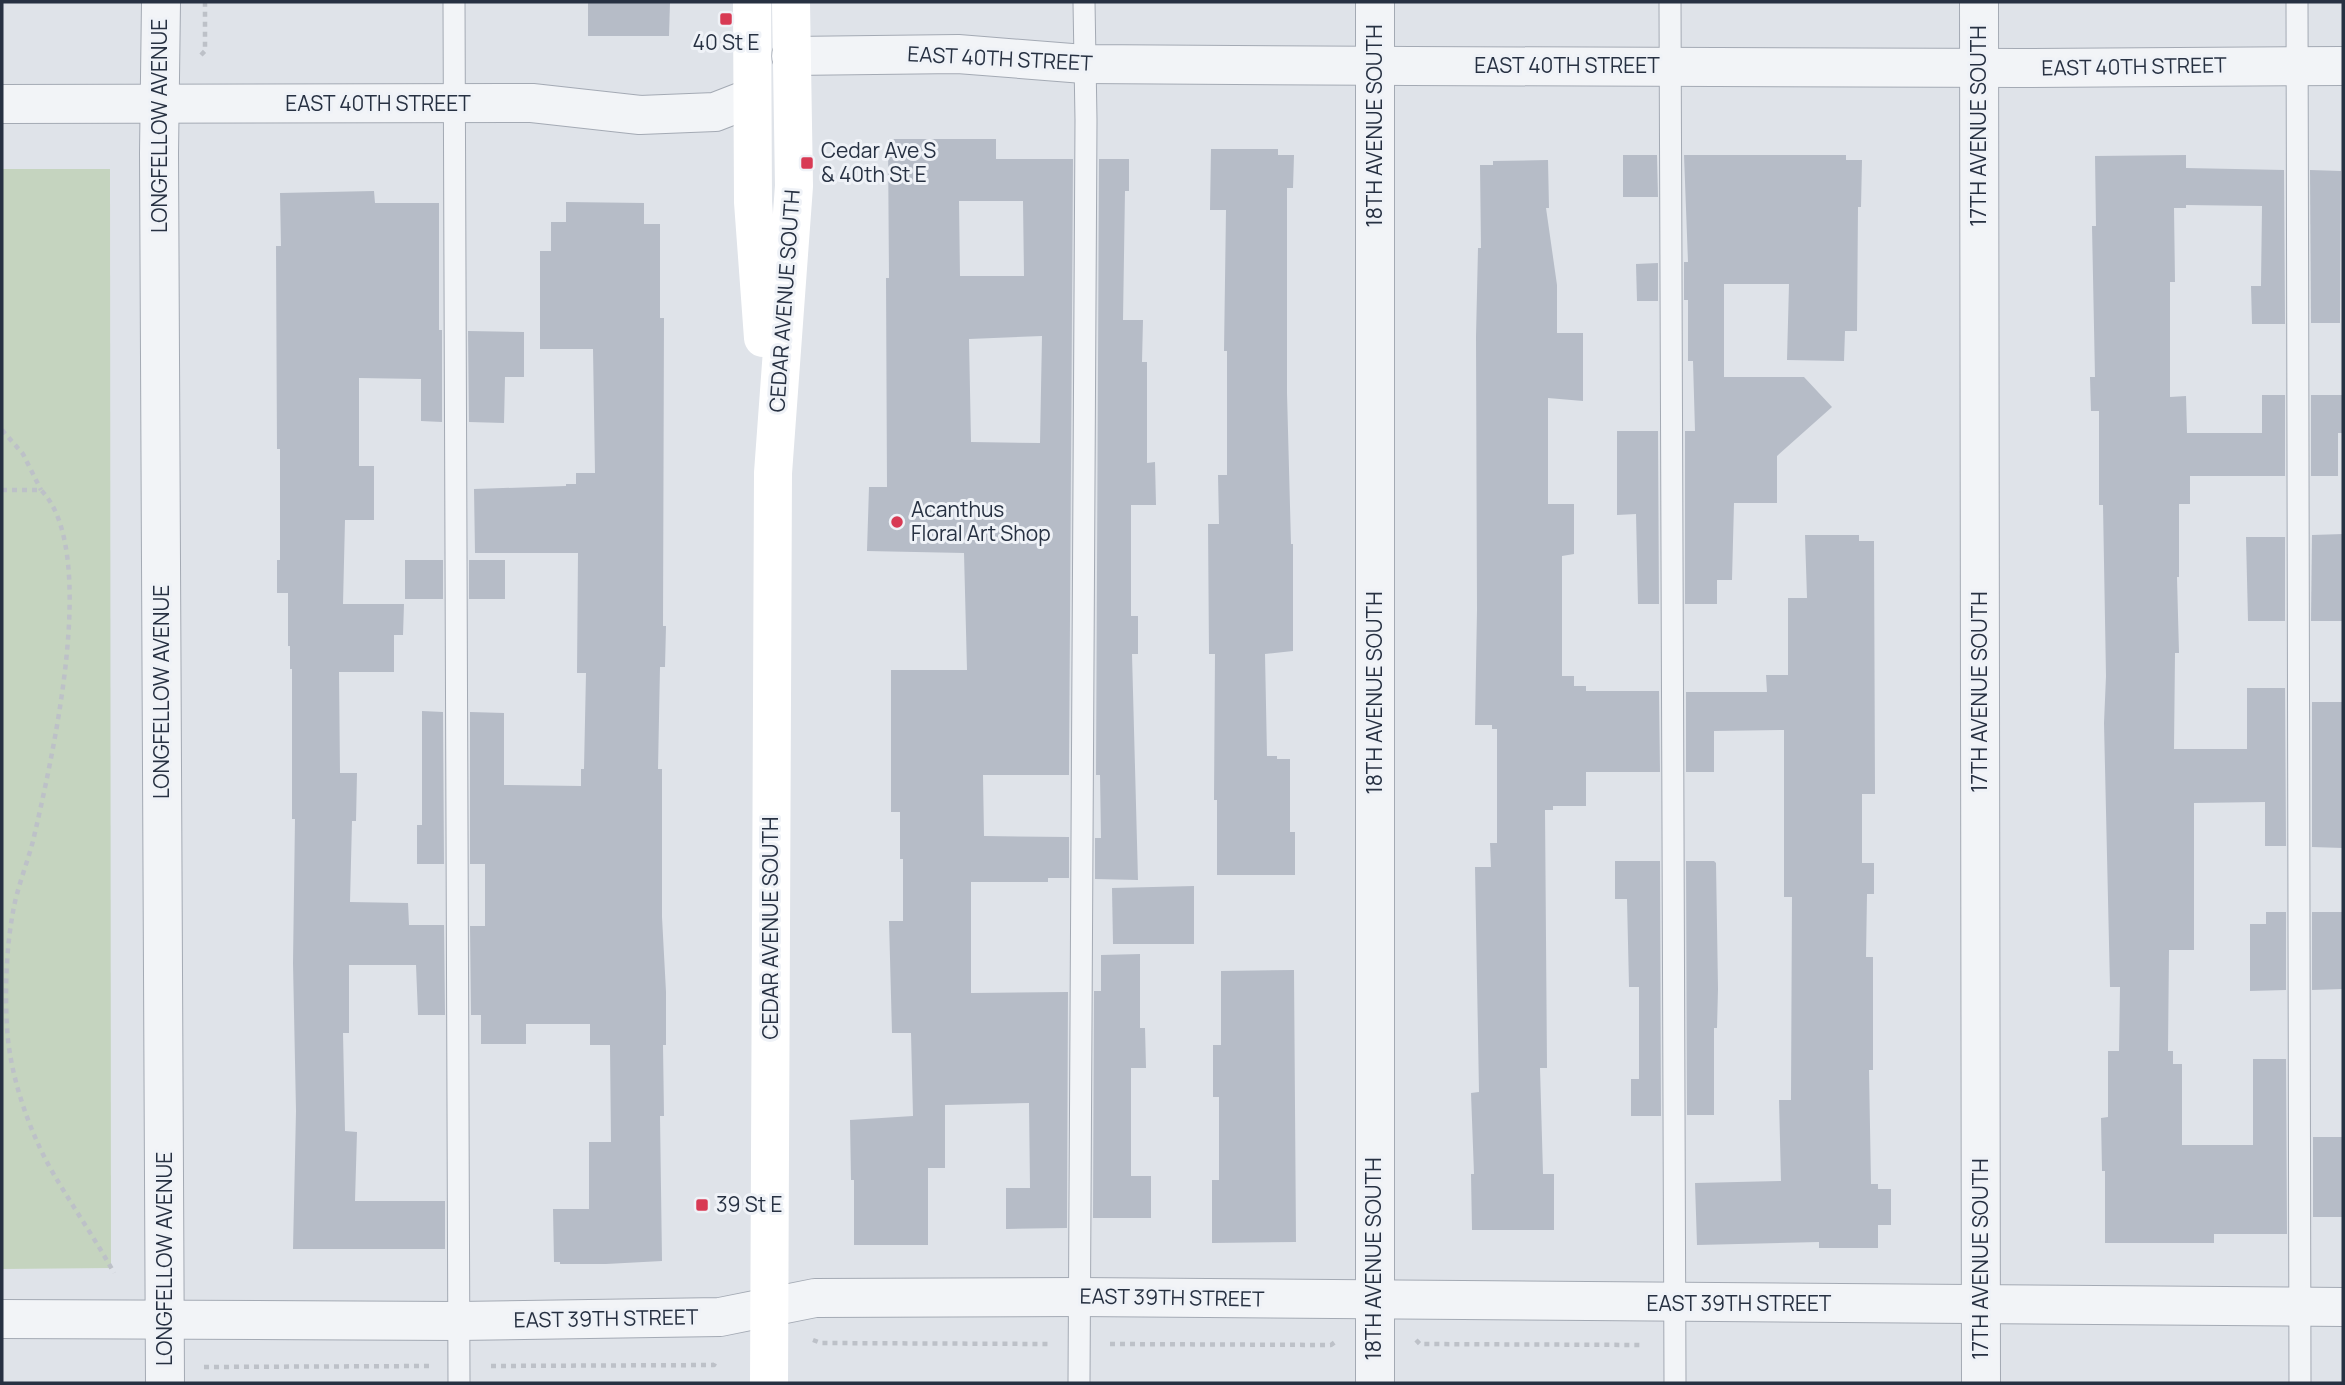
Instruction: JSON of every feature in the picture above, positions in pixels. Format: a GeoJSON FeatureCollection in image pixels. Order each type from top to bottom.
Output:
{"type":"FeatureCollection","features":[{"type":"Feature","properties":{"kind":"main road","name":"CEDAR AVENUE SOUTH"},"geometry":{"type":"LineString","coordinates":[[752,2],[753,202],[773,473]]}},
{"type":"Feature","properties":{"kind":"main road","name":"CEDAR AVENUE SOUTH"},"geometry":{"type":"LineString","coordinates":[[769,1383],[773,473],[794,186],[791,2]]}},
{"type":"Feature","properties":{"kind":"street","name":"LONGFELLOW AVENUE"},"geometry":{"type":"LineString","coordinates":[[161,2],[159,167],[165,1383]]}},
{"type":"Feature","properties":{"kind":"street","name":"18TH AVENUE SOUTH"},"geometry":{"type":"LineString","coordinates":[[1375,2],[1375,1383]]}},
{"type":"Feature","properties":{"kind":"street","name":"17TH AVENUE SOUTH"},"geometry":{"type":"LineString","coordinates":[[1979,2],[1981,1383]]}},
{"type":"Feature","properties":{"kind":"street","name":"EAST 40TH STREET"},"geometry":{"type":"LineString","coordinates":[[791,56],[958,54],[1084,64],[1979,68],[2343,66]]}},
{"type":"Feature","properties":{"kind":"street","name":"EAST 40TH STREET"},"geometry":{"type":"LineString","coordinates":[[2,104],[532,103],[640,115],[715,112],[751,98]]}},
{"type":"Feature","properties":{"kind":"street","name":"EAST 39TH STREET"},"geometry":{"type":"LineString","coordinates":[[2,1319],[458,1321],[720,1317],[815,1298],[1078,1297],[2343,1307]]}},
{"type":"Feature","properties":{"kind":"lane"},"geometry":{"type":"LineString","coordinates":[[454,2],[459,1383]]}},
{"type":"Feature","properties":{"kind":"lane"},"geometry":{"type":"LineString","coordinates":[[1079,1383],[1086,120],[1084,2]]}},
{"type":"Feature","properties":{"kind":"lane"},"geometry":{"type":"LineString","coordinates":[[1670,2],[1675,1383]]}},
{"type":"Feature","properties":{"kind":"lane"},"geometry":{"type":"LineString","coordinates":[[2297,2],[2300,1383]]}},
{"type":"Feature","properties":{"kind":"path"},"geometry":{"type":"LineString","coordinates":[[2,430],[23,454],[41,490],[52,501],[67,558],[70,629],[55,736],[33,842],[13,910],[9,942],[7,1027],[10,1060],[28,1119],[57,1180],[114,1273]]}},
{"type":"Feature","properties":{"kind":"path"},"geometry":{"type":"LineString","coordinates":[[2,490],[41,490]]}},
{"type":"Feature","properties":{"kind":"green space"},"geometry":{"type":"Polygon","coordinates":[[[2,169],[110,169],[111,1268],[2,1269],[2,169]]]}},
{"type":"Feature","properties":{"kind":"building"},"geometry":{"type":"Polygon","coordinates":[[[588,2],[670,2],[669,36],[588,36],[588,2]]]}},
{"type":"Feature","properties":{"kind":"building"},"geometry":{"type":"Polygon","coordinates":[[[888,139],[996,139],[996,159],[1073,159],[1069,775],[983,775],[984,836],[1069,837],[1069,878],[1048,878],[1048,882],[971,882],[971,993],[1068,992],[1067,1228],[1006,1229],[1006,1188],[1030,1188],[1029,1103],[945,1105],[945,1168],[928,1168],[928,1245],[854,1245],[854,1180],[851,1180],[850,1120],[913,1116],[911,1033],[892,1033],[889,921],[903,921],[903,859],[900,859],[900,812],[891,812],[891,670],[967,670],[964,553],[867,551],[869,487],[887,487],[886,278],[889,278],[888,139]],[[959,201],[960,276],[1024,276],[1023,201],[959,201]],[[1042,336],[969,339],[971,442],[1040,443],[1042,336]]]}},
{"type":"Feature","properties":{"kind":"building"},"geometry":{"type":"Polygon","coordinates":[[[1211,149],[1278,149],[1278,155],[1294,155],[1293,188],[1287,188],[1287,393],[1293,544],[1293,651],[1265,654],[1267,756],[1290,759],[1290,832],[1295,832],[1295,875],[1217,875],[1217,800],[1214,800],[1215,654],[1209,654],[1208,524],[1219,524],[1218,475],[1227,475],[1227,351],[1224,351],[1226,210],[1210,210],[1211,149]]]}},
{"type":"Feature","properties":{"kind":"building"},"geometry":{"type":"Polygon","coordinates":[[[1623,155],[1657,155],[1658,197],[1623,197],[1623,155]]]}},
{"type":"Feature","properties":{"kind":"building"},"geometry":{"type":"Polygon","coordinates":[[[1684,155],[1846,155],[1846,160],[1862,160],[1861,207],[1858,207],[1857,331],[1845,331],[1844,361],[1787,360],[1789,284],[1724,284],[1724,377],[1804,377],[1832,407],[1777,456],[1777,503],[1734,503],[1732,580],[1717,580],[1717,604],[1685,604],[1685,431],[1695,431],[1693,361],[1688,361],[1688,300],[1684,300],[1684,262],[1688,262],[1684,155]]]}},
{"type":"Feature","properties":{"kind":"building"},"geometry":{"type":"Polygon","coordinates":[[[2186,155],[2186,168],[2284,170],[2285,324],[2252,324],[2251,286],[2261,286],[2262,206],[2186,205],[2186,208],[2174,208],[2175,282],[2170,282],[2170,397],[2186,396],[2187,433],[2262,433],[2262,395],[2285,395],[2285,476],[2190,476],[2190,504],[2179,504],[2179,653],[2175,653],[2174,749],[2247,749],[2247,688],[2285,688],[2286,846],[2265,846],[2265,802],[2194,803],[2194,950],[2169,950],[2168,1051],[2173,1051],[2173,1064],[2182,1064],[2182,1145],[2253,1145],[2253,1059],[2286,1059],[2287,1234],[2214,1234],[2214,1243],[2105,1243],[2105,1171],[2102,1171],[2101,1118],[2108,1117],[2108,1051],[2119,1051],[2120,987],[2110,987],[2104,723],[2106,676],[2103,505],[2099,505],[2099,411],[2091,411],[2090,377],[2095,377],[2092,226],[2096,226],[2095,156],[2186,155]]]}},
{"type":"Feature","properties":{"kind":"building"},"geometry":{"type":"Polygon","coordinates":[[[1099,159],[1129,159],[1129,191],[1125,191],[1123,320],[1143,320],[1142,362],[1147,362],[1147,463],[1155,462],[1156,505],[1131,505],[1131,616],[1138,616],[1138,654],[1132,654],[1138,880],[1095,879],[1095,838],[1101,838],[1100,775],[1096,775],[1099,159]]]}},
{"type":"Feature","properties":{"kind":"building"},"geometry":{"type":"Polygon","coordinates":[[[1548,160],[1549,208],[1546,208],[1557,285],[1557,333],[1583,333],[1583,401],[1548,398],[1548,504],[1574,504],[1574,554],[1562,556],[1562,676],[1574,676],[1574,686],[1586,686],[1586,691],[1659,691],[1660,772],[1586,772],[1586,806],[1553,806],[1553,810],[1545,810],[1547,1068],[1540,1068],[1543,1174],[1554,1174],[1554,1230],[1472,1230],[1471,1174],[1474,1174],[1471,1093],[1479,1092],[1475,867],[1491,867],[1490,843],[1497,843],[1497,729],[1492,729],[1492,725],[1475,725],[1476,337],[1478,248],[1481,248],[1480,165],[1493,165],[1493,161],[1548,160]]]}},
{"type":"Feature","properties":{"kind":"building"},"geometry":{"type":"Polygon","coordinates":[[[2310,170],[2341,171],[2340,323],[2311,323],[2310,170]]]}},
{"type":"Feature","properties":{"kind":"building"},"geometry":{"type":"Polygon","coordinates":[[[374,191],[375,203],[439,203],[442,422],[421,421],[421,379],[359,378],[359,466],[374,466],[374,520],[345,520],[343,604],[404,604],[403,635],[394,635],[394,672],[339,672],[340,773],[357,773],[356,821],[352,821],[350,902],[408,903],[409,925],[444,925],[445,1015],[418,1015],[416,965],[349,965],[349,1033],[343,1033],[345,1131],[357,1132],[355,1201],[445,1201],[445,1249],[293,1249],[296,1111],[292,669],[288,646],[288,593],[277,593],[277,560],[280,560],[280,449],[277,449],[276,246],[281,246],[280,193],[374,191]]]}},
{"type":"Feature","properties":{"kind":"building"},"geometry":{"type":"Polygon","coordinates":[[[566,202],[644,203],[644,224],[660,224],[660,318],[664,318],[663,626],[666,626],[665,667],[660,667],[658,769],[662,769],[662,917],[666,992],[666,1045],[663,1045],[664,1116],[660,1116],[662,1261],[606,1264],[554,1262],[553,1209],[589,1209],[589,1142],[611,1142],[610,1045],[590,1045],[590,1024],[526,1024],[526,1044],[481,1044],[481,1015],[471,1015],[470,926],[485,926],[485,864],[470,864],[470,712],[504,713],[504,785],[581,786],[581,769],[584,769],[586,673],[577,673],[578,553],[475,553],[474,489],[566,486],[576,484],[576,473],[595,473],[593,349],[540,349],[540,251],[551,251],[551,222],[566,222],[566,202]]]}},
{"type":"Feature","properties":{"kind":"building"},"geometry":{"type":"Polygon","coordinates":[[[1658,263],[1658,301],[1637,301],[1636,264],[1658,263]]]}},
{"type":"Feature","properties":{"kind":"building"},"geometry":{"type":"Polygon","coordinates":[[[468,331],[524,332],[524,377],[505,377],[504,423],[469,422],[468,331]]]}},
{"type":"Feature","properties":{"kind":"building"},"geometry":{"type":"Polygon","coordinates":[[[2311,395],[2343,395],[2343,433],[2338,433],[2338,476],[2311,476],[2311,395]]]}},
{"type":"Feature","properties":{"kind":"building"},"geometry":{"type":"Polygon","coordinates":[[[1617,431],[1658,431],[1659,604],[1638,604],[1636,514],[1617,515],[1617,431]]]}},
{"type":"Feature","properties":{"kind":"building"},"geometry":{"type":"Polygon","coordinates":[[[2343,534],[2343,621],[2311,621],[2312,535],[2343,534]]]}},
{"type":"Feature","properties":{"kind":"building"},"geometry":{"type":"Polygon","coordinates":[[[1805,535],[1859,535],[1859,541],[1874,541],[1875,794],[1862,794],[1862,863],[1874,863],[1874,894],[1867,894],[1866,957],[1873,957],[1873,1070],[1869,1070],[1871,1184],[1878,1184],[1878,1189],[1891,1189],[1891,1225],[1878,1225],[1878,1248],[1819,1248],[1819,1242],[1697,1245],[1695,1183],[1781,1181],[1779,1100],[1791,1100],[1792,897],[1784,897],[1784,730],[1714,731],[1714,772],[1686,772],[1686,692],[1767,692],[1766,675],[1788,675],[1788,598],[1807,598],[1805,535]]]}},
{"type":"Feature","properties":{"kind":"building"},"geometry":{"type":"Polygon","coordinates":[[[2246,537],[2285,537],[2285,621],[2248,621],[2246,537]]]}},
{"type":"Feature","properties":{"kind":"building"},"geometry":{"type":"Polygon","coordinates":[[[405,560],[443,560],[443,599],[405,599],[405,560]]]}},
{"type":"Feature","properties":{"kind":"building"},"geometry":{"type":"Polygon","coordinates":[[[469,560],[505,560],[505,599],[469,599],[469,560]]]}},
{"type":"Feature","properties":{"kind":"building"},"geometry":{"type":"Polygon","coordinates":[[[2312,702],[2343,702],[2343,848],[2312,847],[2312,702]]]}},
{"type":"Feature","properties":{"kind":"building"},"geometry":{"type":"Polygon","coordinates":[[[422,711],[443,712],[444,864],[417,864],[417,825],[422,825],[422,711]]]}},
{"type":"Feature","properties":{"kind":"building"},"geometry":{"type":"Polygon","coordinates":[[[1615,861],[1660,861],[1661,1116],[1631,1116],[1631,1079],[1639,1079],[1639,987],[1629,987],[1627,899],[1615,899],[1615,861]]]}},
{"type":"Feature","properties":{"kind":"building"},"geometry":{"type":"Polygon","coordinates":[[[1686,861],[1716,863],[1718,989],[1717,1028],[1714,1028],[1714,1115],[1687,1115],[1686,861]]]}},
{"type":"Feature","properties":{"kind":"building"},"geometry":{"type":"Polygon","coordinates":[[[1194,886],[1194,944],[1113,944],[1112,888],[1194,886]]]}},
{"type":"Feature","properties":{"kind":"building"},"geometry":{"type":"Polygon","coordinates":[[[2266,912],[2286,912],[2286,990],[2250,991],[2250,924],[2266,924],[2266,912]]]}},
{"type":"Feature","properties":{"kind":"building"},"geometry":{"type":"Polygon","coordinates":[[[2312,912],[2343,912],[2343,989],[2312,990],[2312,912]]]}},
{"type":"Feature","properties":{"kind":"building"},"geometry":{"type":"Polygon","coordinates":[[[1140,954],[1140,1028],[1145,1028],[1146,1068],[1131,1068],[1131,1176],[1151,1176],[1151,1218],[1093,1218],[1094,991],[1101,991],[1101,955],[1140,954]]]}},
{"type":"Feature","properties":{"kind":"building"},"geometry":{"type":"Polygon","coordinates":[[[1294,970],[1296,1242],[1212,1243],[1212,1180],[1219,1180],[1219,1097],[1213,1097],[1213,1045],[1221,1045],[1221,971],[1294,970]]]}},
{"type":"Feature","properties":{"kind":"building"},"geometry":{"type":"Polygon","coordinates":[[[2313,1137],[2343,1137],[2343,1217],[2313,1217],[2313,1137]]]}},
{"type":"Feature","properties":{"kind":"place","name":"40 St E"},"geometry":{"type":"Point","coordinates":[726,19]}},
{"type":"Feature","properties":{"kind":"place","name":"Cedar Ave S & 40th St E"},"geometry":{"type":"Point","coordinates":[807,163]}},
{"type":"Feature","properties":{"kind":"place","name":"Acanthus Floral Art Shop"},"geometry":{"type":"Point","coordinates":[897,522]}},
{"type":"Feature","properties":{"kind":"place","name":"39 St E"},"geometry":{"type":"Point","coordinates":[702,1205]}}]}
